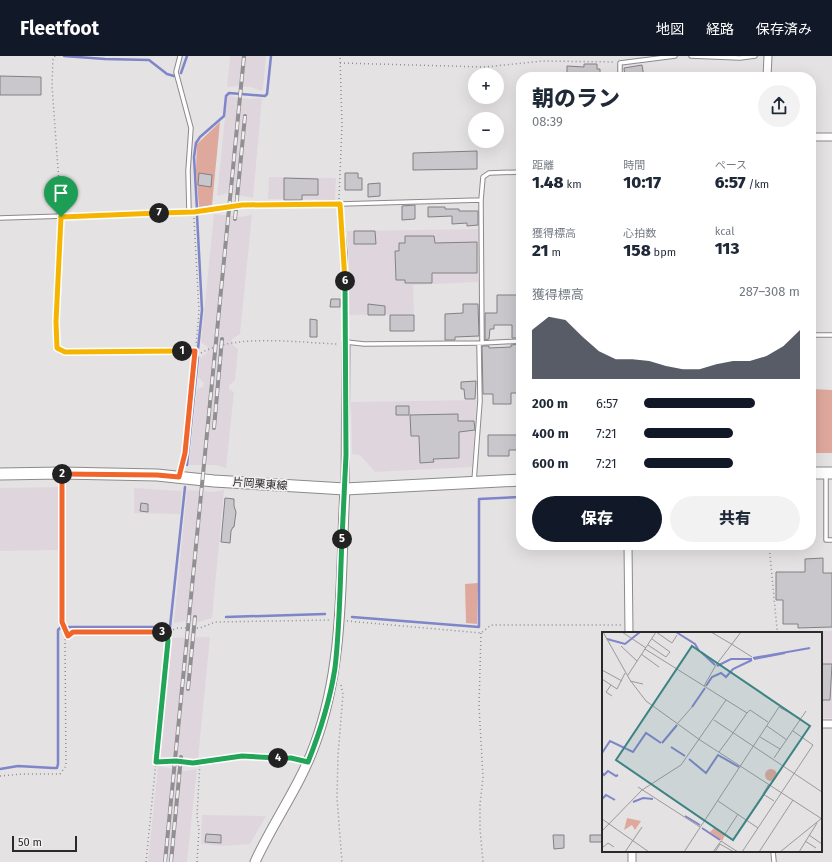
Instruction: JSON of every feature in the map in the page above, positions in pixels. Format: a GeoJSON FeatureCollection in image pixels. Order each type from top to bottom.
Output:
{"type":"FeatureCollection","features":[{"type":"Feature","properties":{"kind":"main road","name":"片岡栗東線"},"geometry":{"type":"LineString","coordinates":[[0,474],[62,473],[179,477],[344,489],[516,480]]}},
{"type":"Feature","properties":{"kind":"main road"},"geometry":{"type":"LineString","coordinates":[[816,473],[829,473]]}},
{"type":"Feature","properties":{"kind":"street"},"geometry":{"type":"LineString","coordinates":[[767,72],[768,56]]}},
{"type":"Feature","properties":{"kind":"street"},"geometry":{"type":"LineString","coordinates":[[816,137],[832,137]]}},
{"type":"Feature","properties":{"kind":"street"},"geometry":{"type":"LineString","coordinates":[[255,862],[308,762],[329,697],[335,668],[339,621],[344,489],[346,342]]}},
{"type":"Feature","properties":{"kind":"street"},"geometry":{"type":"LineString","coordinates":[[628,550],[629,632]]}},
{"type":"Feature","properties":{"kind":"lane"},"geometry":{"type":"LineString","coordinates":[[180,56],[176,72],[191,128],[188,171],[189,212]]}},
{"type":"Feature","properties":{"kind":"lane"},"geometry":{"type":"LineString","coordinates":[[620,72],[620,63],[675,56]]}},
{"type":"Feature","properties":{"kind":"lane"},"geometry":{"type":"LineString","coordinates":[[691,56],[740,58],[755,56]]}},
{"type":"Feature","properties":{"kind":"lane"},"geometry":{"type":"LineString","coordinates":[[474,483],[480,401],[481,200],[483,177],[489,173],[516,172]]}},
{"type":"Feature","properties":{"kind":"lane"},"geometry":{"type":"LineString","coordinates":[[0,218],[194,212],[242,205],[481,200]]}},
{"type":"Feature","properties":{"kind":"lane"},"geometry":{"type":"LineString","coordinates":[[340,204],[345,253],[346,342],[364,344],[516,341]]}},
{"type":"Feature","properties":{"kind":"lane"},"geometry":{"type":"LineString","coordinates":[[816,335],[832,335]]}},
{"type":"Feature","properties":{"kind":"lane"},"geometry":{"type":"LineString","coordinates":[[179,477],[185,453],[195,351]]}},
{"type":"Feature","properties":{"kind":"lane"},"geometry":{"type":"LineString","coordinates":[[829,473],[826,540],[832,540]]}},
{"type":"Feature","properties":{"kind":"lane"},"geometry":{"type":"LineString","coordinates":[[773,852],[774,862]]}},
{"type":"Feature","properties":{"kind":"path"},"geometry":{"type":"LineString","coordinates":[[55,56],[52,59],[52,86],[61,217],[56,322],[57,348],[65,352],[144,350],[195,351],[200,353],[241,341],[341,344],[346,342]]}},
{"type":"Feature","properties":{"kind":"path"},"geometry":{"type":"LineString","coordinates":[[340,56],[342,125],[340,204]]}},
{"type":"Feature","properties":{"kind":"path"},"geometry":{"type":"LineString","coordinates":[[340,63],[485,66],[544,61],[620,63]]}},
{"type":"Feature","properties":{"kind":"path"},"geometry":{"type":"LineString","coordinates":[[194,212],[199,311],[195,351]]}},
{"type":"Feature","properties":{"kind":"path"},"geometry":{"type":"LineString","coordinates":[[62,473],[62,622],[68,636]]}},
{"type":"Feature","properties":{"kind":"path"},"geometry":{"type":"LineString","coordinates":[[769,550],[777,629],[774,632]]}},
{"type":"Feature","properties":{"kind":"path"},"geometry":{"type":"LineString","coordinates":[[0,776],[23,774],[53,776],[60,774],[66,766],[65,640],[73,632],[167,632],[178,628],[200,628],[215,622],[339,621],[481,633],[491,625],[629,625]]}},
{"type":"Feature","properties":{"kind":"path"},"geometry":{"type":"LineString","coordinates":[[146,862],[168,641],[167,632]]}},
{"type":"Feature","properties":{"kind":"path"},"geometry":{"type":"LineString","coordinates":[[481,633],[479,706],[483,777],[480,805],[480,829],[483,862]]}},
{"type":"Feature","properties":{"kind":"path"},"geometry":{"type":"LineString","coordinates":[[341,685],[343,694],[338,755],[337,798],[342,862]]}},
{"type":"Feature","properties":{"kind":"path"},"geometry":{"type":"LineString","coordinates":[[156,762],[200,762],[242,756],[291,758],[308,762]]}},
{"type":"Feature","properties":{"kind":"path"},"geometry":{"type":"LineString","coordinates":[[197,862],[199,829],[197,816],[200,762]]}},
{"type":"Feature","properties":{"kind":"shaded area"},"geometry":{"type":"Polygon","coordinates":[[[230,56],[266,56],[263,89],[261,91],[251,87],[227,87],[230,56]]]}},
{"type":"Feature","properties":{"kind":"shaded area"},"geometry":{"type":"Polygon","coordinates":[[[230,95],[237,98],[262,98],[253,198],[228,193],[217,196],[227,97],[230,95]]]}},
{"type":"Feature","properties":{"kind":"shaded area"},"geometry":{"type":"Polygon","coordinates":[[[220,122],[212,205],[199,207],[196,170],[197,144],[220,122]]]}},
{"type":"Feature","properties":{"kind":"shaded area"},"geometry":{"type":"Polygon","coordinates":[[[269,177],[336,178],[335,200],[268,199],[269,177]]]}},
{"type":"Feature","properties":{"kind":"shaded area"},"geometry":{"type":"Polygon","coordinates":[[[214,214],[239,217],[252,215],[240,334],[232,339],[232,344],[238,349],[235,381],[229,385],[229,389],[234,392],[226,468],[215,465],[189,465],[197,389],[203,387],[204,383],[198,377],[200,358],[207,353],[208,347],[201,342],[214,214]]]}},
{"type":"Feature","properties":{"kind":"shaded area"},"geometry":{"type":"Polygon","coordinates":[[[478,229],[478,282],[413,285],[414,314],[349,315],[349,260],[347,231],[478,229]]]}},
{"type":"Feature","properties":{"kind":"shaded area"},"geometry":{"type":"Polygon","coordinates":[[[816,389],[832,390],[832,453],[816,453],[816,389]]]}},
{"type":"Feature","properties":{"kind":"shaded area"},"geometry":{"type":"Polygon","coordinates":[[[477,400],[472,467],[375,472],[360,455],[352,454],[351,402],[477,400]]]}},
{"type":"Feature","properties":{"kind":"shaded area"},"geometry":{"type":"Polygon","coordinates":[[[60,487],[59,550],[0,551],[0,488],[60,487]]]}},
{"type":"Feature","properties":{"kind":"shaded area"},"geometry":{"type":"Polygon","coordinates":[[[134,488],[182,491],[180,514],[134,513],[134,488]]]}},
{"type":"Feature","properties":{"kind":"shaded area"},"geometry":{"type":"Polygon","coordinates":[[[187,490],[213,492],[224,490],[212,618],[199,622],[186,621],[174,623],[187,490]]]}},
{"type":"Feature","properties":{"kind":"shaded area"},"geometry":{"type":"Polygon","coordinates":[[[478,583],[477,624],[466,623],[465,584],[478,583]]]}},
{"type":"Feature","properties":{"kind":"shaded area"},"geometry":{"type":"Polygon","coordinates":[[[832,631],[832,718],[822,718],[822,632],[777,632],[832,631]]]}},
{"type":"Feature","properties":{"kind":"shaded area"},"geometry":{"type":"Polygon","coordinates":[[[210,637],[198,760],[186,757],[159,758],[171,638],[210,637]]]}},
{"type":"Feature","properties":{"kind":"shaded area"},"geometry":{"type":"Polygon","coordinates":[[[158,766],[185,771],[197,769],[187,862],[148,862],[158,766]]]}},
{"type":"Feature","properties":{"kind":"shaded area"},"geometry":{"type":"Polygon","coordinates":[[[202,815],[266,816],[250,844],[223,846],[201,844],[202,815]]]}},
{"type":"Feature","properties":{"kind":"building"},"geometry":{"type":"Polygon","coordinates":[[[584,64],[597,64],[597,69],[600,69],[600,72],[567,72],[567,66],[584,67],[584,64]]]}},
{"type":"Feature","properties":{"kind":"building"},"geometry":{"type":"Polygon","coordinates":[[[642,65],[643,72],[624,72],[624,68],[642,65]]]}},
{"type":"Feature","properties":{"kind":"building"},"geometry":{"type":"Polygon","coordinates":[[[0,76],[41,77],[41,95],[0,95],[0,76]]]}},
{"type":"Feature","properties":{"kind":"building"},"geometry":{"type":"Polygon","coordinates":[[[477,151],[477,169],[413,170],[413,153],[477,151]]]}},
{"type":"Feature","properties":{"kind":"building"},"geometry":{"type":"Polygon","coordinates":[[[199,173],[212,175],[211,187],[198,185],[199,173]]]}},
{"type":"Feature","properties":{"kind":"building"},"geometry":{"type":"Polygon","coordinates":[[[345,173],[358,173],[358,178],[362,178],[362,190],[345,190],[345,173]]]}},
{"type":"Feature","properties":{"kind":"building"},"geometry":{"type":"Polygon","coordinates":[[[284,178],[318,179],[318,195],[302,195],[302,200],[284,200],[284,178]]]}},
{"type":"Feature","properties":{"kind":"building"},"geometry":{"type":"Polygon","coordinates":[[[380,183],[380,196],[368,197],[368,184],[380,183]]]}},
{"type":"Feature","properties":{"kind":"building"},"geometry":{"type":"Polygon","coordinates":[[[415,205],[415,219],[402,220],[402,206],[415,205]]]}},
{"type":"Feature","properties":{"kind":"building"},"geometry":{"type":"Polygon","coordinates":[[[428,207],[445,207],[445,209],[459,209],[459,211],[478,211],[478,225],[467,226],[467,223],[452,224],[452,216],[428,217],[428,207]]]}},
{"type":"Feature","properties":{"kind":"building"},"geometry":{"type":"Polygon","coordinates":[[[354,231],[375,231],[376,244],[354,244],[354,231]]]}},
{"type":"Feature","properties":{"kind":"building"},"geometry":{"type":"Polygon","coordinates":[[[405,236],[434,236],[435,243],[477,242],[477,273],[432,273],[432,283],[405,283],[405,280],[396,280],[395,251],[399,251],[399,243],[405,243],[405,236]]]}},
{"type":"Feature","properties":{"kind":"building"},"geometry":{"type":"Polygon","coordinates":[[[497,295],[516,295],[516,338],[512,338],[512,325],[494,325],[494,329],[490,329],[489,339],[485,340],[485,313],[497,313],[497,295]]]}},
{"type":"Feature","properties":{"kind":"building"},"geometry":{"type":"Polygon","coordinates":[[[331,299],[340,299],[340,307],[330,307],[331,299]]]}},
{"type":"Feature","properties":{"kind":"building"},"geometry":{"type":"Polygon","coordinates":[[[368,304],[385,306],[385,315],[368,315],[368,304]]]}},
{"type":"Feature","properties":{"kind":"building"},"geometry":{"type":"Polygon","coordinates":[[[463,304],[478,304],[479,336],[455,337],[455,340],[445,340],[445,314],[463,313],[463,304]]]}},
{"type":"Feature","properties":{"kind":"building"},"geometry":{"type":"Polygon","coordinates":[[[390,315],[414,315],[414,331],[390,331],[390,315]]]}},
{"type":"Feature","properties":{"kind":"building"},"geometry":{"type":"Polygon","coordinates":[[[310,319],[317,320],[317,337],[310,337],[310,319]]]}},
{"type":"Feature","properties":{"kind":"building"},"geometry":{"type":"Polygon","coordinates":[[[516,344],[516,393],[511,393],[511,404],[493,404],[493,394],[483,394],[482,346],[489,346],[489,348],[511,347],[511,345],[516,344]]]}},
{"type":"Feature","properties":{"kind":"building"},"geometry":{"type":"Polygon","coordinates":[[[476,381],[475,399],[465,399],[464,389],[461,389],[461,382],[476,381]]]}},
{"type":"Feature","properties":{"kind":"building"},"geometry":{"type":"Polygon","coordinates":[[[396,406],[409,406],[409,415],[396,415],[396,406]]]}},
{"type":"Feature","properties":{"kind":"building"},"geometry":{"type":"Polygon","coordinates":[[[458,414],[458,421],[474,421],[475,430],[459,432],[459,458],[433,459],[434,462],[420,463],[419,436],[411,436],[410,415],[458,414]]]}},
{"type":"Feature","properties":{"kind":"building"},"geometry":{"type":"Polygon","coordinates":[[[488,435],[516,435],[516,450],[509,450],[509,456],[488,456],[488,435]]]}},
{"type":"Feature","properties":{"kind":"building"},"geometry":{"type":"Polygon","coordinates":[[[225,498],[234,499],[236,512],[234,527],[231,531],[230,543],[221,542],[225,498]]]}},
{"type":"Feature","properties":{"kind":"building"},"geometry":{"type":"Polygon","coordinates":[[[141,503],[148,504],[148,512],[140,511],[141,503]]]}},
{"type":"Feature","properties":{"kind":"building"},"geometry":{"type":"Polygon","coordinates":[[[823,558],[823,573],[832,573],[832,627],[798,628],[798,624],[783,624],[783,600],[776,600],[776,572],[805,572],[805,559],[823,558]]]}},
{"type":"Feature","properties":{"kind":"building"},"geometry":{"type":"Polygon","coordinates":[[[822,664],[832,664],[830,700],[822,700],[822,664]]]}},
{"type":"Feature","properties":{"kind":"building"},"geometry":{"type":"Polygon","coordinates":[[[206,834],[221,835],[221,843],[205,842],[206,834]]]}},
{"type":"Feature","properties":{"kind":"building"},"geometry":{"type":"Polygon","coordinates":[[[553,835],[564,835],[564,848],[554,849],[553,835]]]}},
{"type":"Feature","properties":{"kind":"building"},"geometry":{"type":"Polygon","coordinates":[[[590,835],[602,835],[602,842],[590,842],[590,835]]]}},
{"type":"Feature","properties":{"kind":"waterway"},"geometry":{"type":"LineString","coordinates":[[64,56],[149,60],[167,74],[174,76]]}},
{"type":"Feature","properties":{"kind":"waterway"},"geometry":{"type":"LineString","coordinates":[[181,73],[187,56]]}},
{"type":"Feature","properties":{"kind":"waterway"},"geometry":{"type":"LineString","coordinates":[[197,209],[194,157],[196,143],[200,137],[224,116],[226,96],[229,93],[265,96],[267,94],[271,56]]}},
{"type":"Feature","properties":{"kind":"waterway"},"geometry":{"type":"LineString","coordinates":[[197,215],[202,310],[198,349]]}},
{"type":"Feature","properties":{"kind":"waterway"},"geometry":{"type":"LineString","coordinates":[[187,465],[198,357]]}},
{"type":"Feature","properties":{"kind":"waterway"},"geometry":{"type":"LineString","coordinates":[[170,627],[185,487]]}},
{"type":"Feature","properties":{"kind":"waterway"},"geometry":{"type":"LineString","coordinates":[[352,617],[479,627],[479,499],[516,497]]}},
{"type":"Feature","properties":{"kind":"waterway"},"geometry":{"type":"LineString","coordinates":[[226,617],[325,614]]}},
{"type":"Feature","properties":{"kind":"waterway"},"geometry":{"type":"LineString","coordinates":[[0,769],[18,766],[57,768],[58,630],[61,627],[164,627]]}},
{"type":"Feature","properties":{"kind":"railway"},"geometry":{"type":"LineString","coordinates":[[165,862],[244,56]]}},
{"type":"Feature","properties":{"kind":"railway"},"geometry":{"type":"LineString","coordinates":[[235,219],[245,116]]}},
{"type":"Feature","properties":{"kind":"railway"},"geometry":{"type":"LineString","coordinates":[[214,428],[222,339]]}},
{"type":"Feature","properties":{"kind":"railway"},"geometry":{"type":"LineString","coordinates":[[188,689],[195,617]]}},
{"type":"Feature","properties":{"kind":"railway"},"geometry":{"type":"LineString","coordinates":[[171,862],[181,757]]}},
{"type":"Feature","properties":{"kind":"route"},"geometry":{"type":"LineString","coordinates":[[340,204],[345,253],[346,455],[339,621],[335,668],[329,697],[316,743],[308,762],[291,758],[242,756],[193,763],[176,761],[156,762],[168,641],[167,632],[73,632],[68,636],[65,632],[62,622],[62,473],[157,475],[179,477],[185,453],[195,351],[144,350],[65,352],[60,351],[57,348],[56,296],[61,217],[108,214],[194,212],[242,205],[340,204]]}}]}
